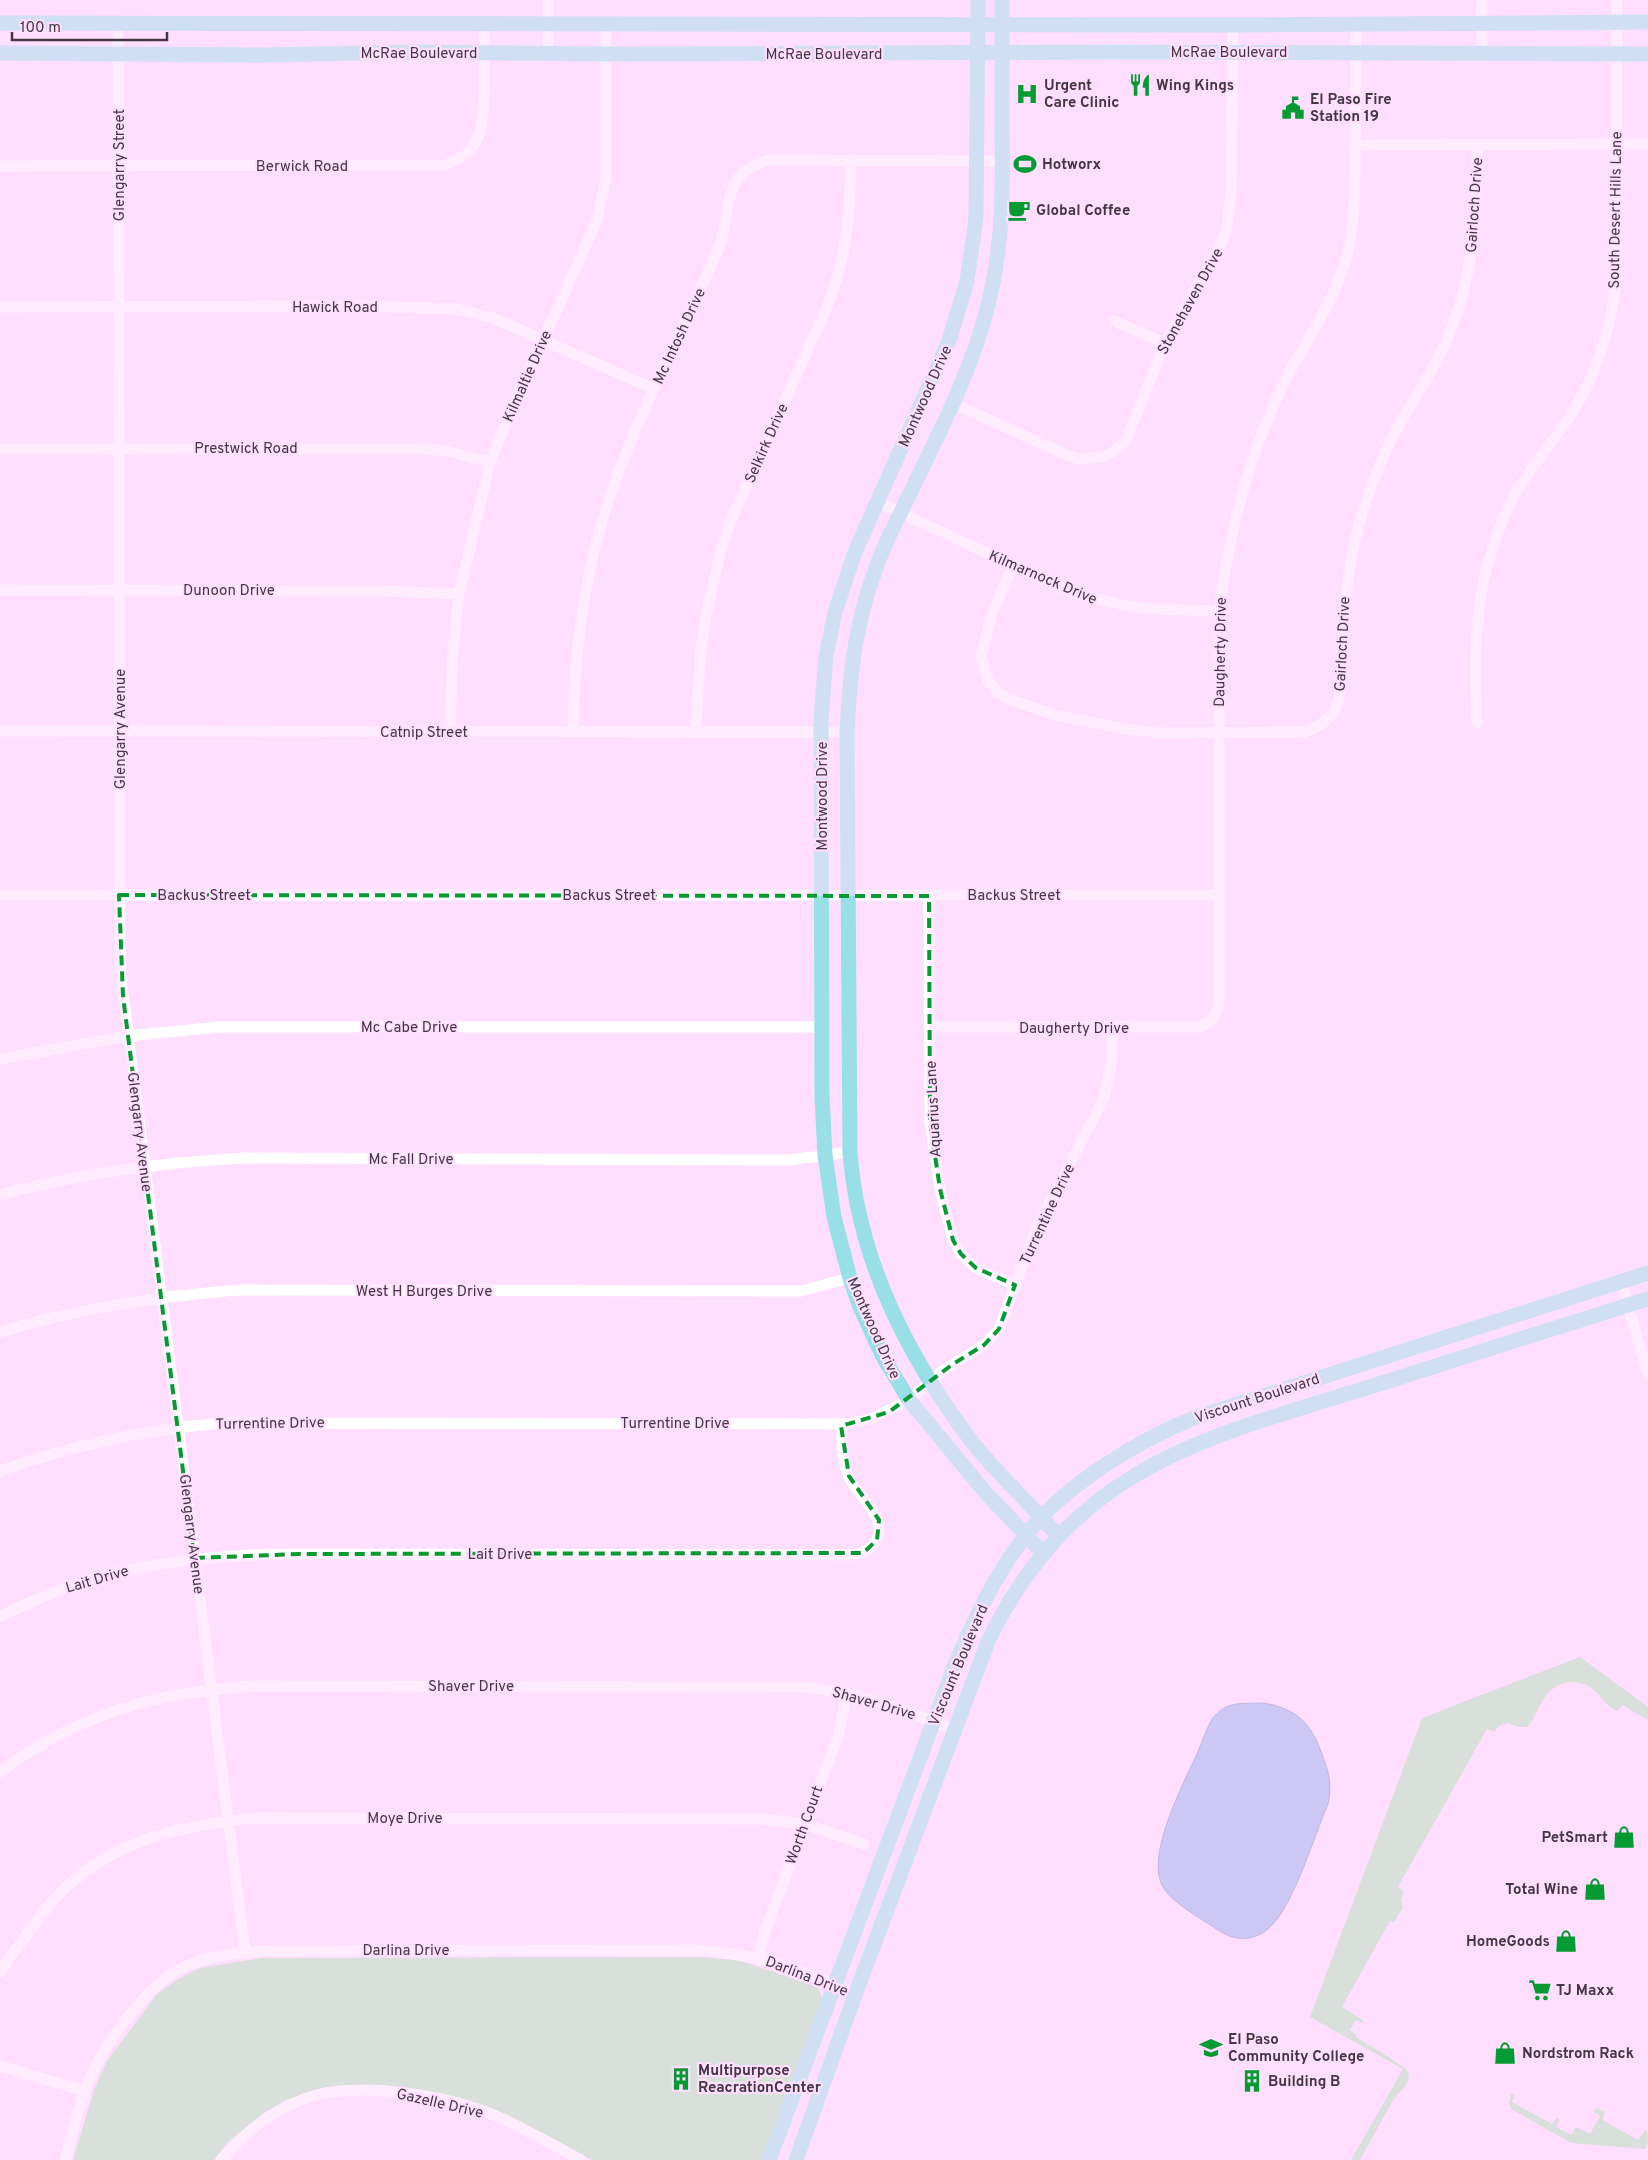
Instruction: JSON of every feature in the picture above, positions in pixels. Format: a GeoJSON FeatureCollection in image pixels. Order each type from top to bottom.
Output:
{"type":"FeatureCollection","features":[{"type":"Feature","properties":{"kind":"main road","name":"Montwood Drive"},"geometry":{"type":"LineString","coordinates":[[978,0],[976,218],[972,253],[960,309],[949,341],[855,552],[835,612],[824,675],[821,732],[821,1027],[825,1155],[834,1217],[850,1278],[860,1306],[882,1355],[909,1400],[986,1493],[1043,1553]]}},
{"type":"Feature","properties":{"kind":"main road","name":"Montwood Drive"},"geometry":{"type":"LineString","coordinates":[[1002,0],[1001,238],[994,278],[974,351],[952,403],[876,566],[859,622],[850,673],[847,732],[850,1152],[856,1200],[868,1247],[901,1331],[930,1383],[974,1444],[1058,1536]]}},
{"type":"Feature","properties":{"kind":"main road","name":"McRae Boulevard"},"geometry":{"type":"LineString","coordinates":[[0,23],[1233,26],[1648,22]]}},
{"type":"Feature","properties":{"kind":"main road"},"geometry":{"type":"LineString","coordinates":[[1112,52],[1113,25]]}},
{"type":"Feature","properties":{"kind":"main road"},"geometry":{"type":"LineString","coordinates":[[1288,25],[1288,52]]}},
{"type":"Feature","properties":{"kind":"main road","name":"McRae Boulevard"},"geometry":{"type":"LineString","coordinates":[[0,54],[1355,52],[1648,54]]}},
{"type":"Feature","properties":{"kind":"main road","name":"Viscount Boulevard"},"geometry":{"type":"LineString","coordinates":[[769,2160],[972,1625],[1008,1561],[1026,1534],[1042,1517],[1100,1469],[1125,1452],[1168,1428],[1648,1273]]}},
{"type":"Feature","properties":{"kind":"main road","name":"Viscount Boulevard"},"geometry":{"type":"LineString","coordinates":[[796,2160],[989,1639],[1019,1585],[1058,1536],[1087,1509],[1134,1475],[1192,1445],[1237,1428],[1648,1299]]}},
{"type":"Feature","properties":{"kind":"main road"},"geometry":{"type":"LineString","coordinates":[[1429,1343],[1436,1366]]}},
{"type":"Feature","properties":{"kind":"main road"},"geometry":{"type":"LineString","coordinates":[[1229,1407],[1237,1428]]}},
{"type":"Feature","properties":{"kind":"street"},"geometry":{"type":"LineString","coordinates":[[548,0],[548,54]]}},
{"type":"Feature","properties":{"kind":"street"},"geometry":{"type":"LineString","coordinates":[[1482,0],[1482,53]]}},
{"type":"Feature","properties":{"kind":"street","name":"South Desert Hills Lane"},"geometry":{"type":"LineString","coordinates":[[1477,723],[1476,621],[1488,560],[1498,530],[1526,475],[1574,411],[1586,388],[1607,333],[1614,302],[1617,274],[1617,0]]}},
{"type":"Feature","properties":{"kind":"street","name":"Glengarry Street"},"geometry":{"type":"LineString","coordinates":[[118,23],[119,307]]}},
{"type":"Feature","properties":{"kind":"street","name":"Kilmaltie Drive"},"geometry":{"type":"LineString","coordinates":[[450,732],[452,661],[459,594],[490,462],[542,338],[554,317],[597,220],[603,198],[606,178],[606,23]]}},
{"type":"Feature","properties":{"kind":"street","name":"Berwick Road"},"geometry":{"type":"LineString","coordinates":[[0,166],[444,165],[464,155],[475,144],[484,124],[484,24]]}},
{"type":"Feature","properties":{"kind":"street","name":"Daugherty Drive"},"geometry":{"type":"LineString","coordinates":[[931,1027],[1199,1027],[1212,1020],[1217,1013],[1219,1002],[1219,611],[1231,535],[1254,451],[1292,366],[1334,293],[1346,259],[1355,206],[1356,24]]}},
{"type":"Feature","properties":{"kind":"street","name":"Stonehaven Drive"},"geometry":{"type":"LineString","coordinates":[[952,403],[1069,456],[1080,459],[1102,457],[1121,446],[1130,434],[1164,343],[1214,258],[1226,231],[1231,195],[1233,26]]}},
{"type":"Feature","properties":{"kind":"street"},"geometry":{"type":"LineString","coordinates":[[1355,145],[1648,144]]}},
{"type":"Feature","properties":{"kind":"street","name":"Gairloch Drive"},"geometry":{"type":"LineString","coordinates":[[1013,566],[993,610],[981,656],[988,681],[998,692],[1008,698],[1028,706],[1090,723],[1160,733],[1304,732],[1321,725],[1329,718],[1339,700],[1346,586],[1351,555],[1363,510],[1392,439],[1432,370],[1444,346],[1462,300],[1472,256],[1475,228],[1478,145]]}},
{"type":"Feature","properties":{"kind":"street","name":"Mc Intosh Drive"},"geometry":{"type":"LineString","coordinates":[[573,731],[576,651],[591,563],[612,492],[654,389],[720,245],[725,230],[728,200],[736,180],[750,167],[770,160],[1002,161]]}},
{"type":"Feature","properties":{"kind":"street","name":"Selkirk Drive"},"geometry":{"type":"LineString","coordinates":[[696,731],[700,656],[706,615],[722,546],[732,518],[837,281],[848,226],[851,185],[850,160]]}},
{"type":"Feature","properties":{"kind":"street","name":"Hawick Road"},"geometry":{"type":"LineString","coordinates":[[0,307],[360,306],[456,309],[493,318],[654,389]]}},
{"type":"Feature","properties":{"kind":"street","name":"Glengarry Avenue"},"geometry":{"type":"LineString","coordinates":[[119,307],[120,970],[245,1952]]}},
{"type":"Feature","properties":{"kind":"street"},"geometry":{"type":"LineString","coordinates":[[1114,321],[1164,343]]}},
{"type":"Feature","properties":{"kind":"street","name":"Prestwick Road"},"geometry":{"type":"LineString","coordinates":[[0,449],[425,448],[462,454],[490,462]]}},
{"type":"Feature","properties":{"kind":"street","name":"Kilmarnock Drive"},"geometry":{"type":"LineString","coordinates":[[877,502],[1073,593],[1099,601],[1153,609],[1219,611]]}},
{"type":"Feature","properties":{"kind":"street","name":"Dunoon Drive"},"geometry":{"type":"LineString","coordinates":[[0,590],[383,591],[459,594]]}},
{"type":"Feature","properties":{"kind":"street","name":"Catnip Street"},"geometry":{"type":"LineString","coordinates":[[0,731],[847,732]]}},
{"type":"Feature","properties":{"kind":"street","name":"Backus Street"},"geometry":{"type":"LineString","coordinates":[[0,895],[1218,895]]}},
{"type":"Feature","properties":{"kind":"street","name":"Aquarius Lane"},"geometry":{"type":"LineString","coordinates":[[929,896],[930,1094],[933,1149],[940,1189],[953,1240],[961,1254],[969,1263],[1015,1285]]}},
{"type":"Feature","properties":{"kind":"street","name":"Mc Cabe Drive"},"geometry":{"type":"LineString","coordinates":[[0,1059],[128,1036],[191,1029],[252,1026],[821,1027]]}},
{"type":"Feature","properties":{"kind":"street","name":"Turrentine Drive"},"geometry":{"type":"LineString","coordinates":[[0,1471],[74,1446],[178,1427],[222,1423],[842,1424],[871,1419],[909,1400],[953,1364],[984,1345],[994,1336],[1005,1316],[1036,1229],[1104,1098],[1112,1058],[1112,1028]]}},
{"type":"Feature","properties":{"kind":"street","name":"Mc Fall Drive"},"geometry":{"type":"LineString","coordinates":[[0,1195],[60,1180],[144,1167],[242,1158],[788,1160],[850,1152]]}},
{"type":"Feature","properties":{"kind":"street","name":"West H Burges Drive"},"geometry":{"type":"LineString","coordinates":[[0,1332],[66,1314],[162,1297],[240,1290],[801,1291],[850,1278]]}},
{"type":"Feature","properties":{"kind":"street"},"geometry":{"type":"LineString","coordinates":[[1621,1282],[1648,1375]]}},
{"type":"Feature","properties":{"kind":"street","name":"Lait Drive"},"geometry":{"type":"LineString","coordinates":[[0,1617],[81,1582],[124,1571],[194,1558],[300,1554],[855,1555],[863,1553],[872,1547],[879,1534],[879,1526],[875,1513],[858,1492],[849,1476],[842,1446],[842,1424]]}},
{"type":"Feature","properties":{"kind":"street","name":"Shaver Drive"},"geometry":{"type":"LineString","coordinates":[[0,1772],[25,1753],[79,1723],[147,1700],[212,1689],[278,1685],[803,1686],[847,1693],[891,1705],[955,1730]]}},
{"type":"Feature","properties":{"kind":"street","name":"Worth Court"},"geometry":{"type":"LineString","coordinates":[[758,1957],[765,1931],[838,1736],[847,1693]]}},
{"type":"Feature","properties":{"kind":"street","name":"Moye Drive"},"geometry":{"type":"LineString","coordinates":[[0,1972],[45,1910],[68,1887],[96,1864],[132,1845],[167,1832],[229,1821],[256,1818],[762,1819],[804,1824],[864,1844]]}},
{"type":"Feature","properties":{"kind":"street","name":"Darlina Drive"},"geometry":{"type":"LineString","coordinates":[[65,2160],[85,2091],[98,2063],[122,2026],[153,1987],[187,1965],[207,1959],[245,1952],[698,1950],[758,1957],[835,1984],[856,1995]]}},
{"type":"Feature","properties":{"kind":"street"},"geometry":{"type":"LineString","coordinates":[[0,2066],[85,2091]]}},
{"type":"Feature","properties":{"kind":"street","name":"Gazelle Drive"},"geometry":{"type":"LineString","coordinates":[[221,2160],[244,2135],[301,2100],[327,2094],[363,2091],[418,2095],[479,2110],[503,2119],[581,2160]]}},
{"type":"Feature","properties":{"kind":"highlighted area"},"geometry":{"type":"Polygon","coordinates":[[[119,895],[929,896],[930,1122],[940,1189],[953,1240],[961,1254],[976,1268],[1015,1285],[999,1329],[984,1345],[953,1364],[889,1412],[841,1426],[849,1476],[879,1520],[877,1540],[863,1553],[300,1554],[194,1558],[123,996],[119,895]]]}},
{"type":"Feature","properties":{"kind":"green space"},"geometry":{"type":"Polygon","coordinates":[[[1580,1657],[1648,1707],[1648,1720],[1622,1705],[1616,1711],[1590,1687],[1576,1682],[1569,1682],[1550,1691],[1527,1727],[1519,1727],[1508,1723],[1499,1726],[1494,1732],[1487,1729],[1398,1887],[1404,1891],[1401,1900],[1403,1908],[1394,1922],[1390,1921],[1342,2007],[1364,2021],[1362,2023],[1356,2020],[1350,2030],[1356,2034],[1356,2037],[1407,2070],[1409,2077],[1407,2084],[1393,2100],[1360,2160],[1351,2160],[1403,2069],[1310,2017],[1422,1718],[1580,1657]]]}},
{"type":"Feature","properties":{"kind":"green space"},"geometry":{"type":"Polygon","coordinates":[[[698,1957],[738,1960],[818,1987],[823,2001],[763,2160],[592,2160],[505,2114],[447,2095],[390,2086],[326,2087],[286,2100],[265,2112],[228,2142],[214,2160],[73,2160],[94,2090],[107,2061],[157,1994],[178,1979],[200,1968],[261,1958],[698,1957]]]}},
{"type":"Feature","properties":{"kind":"green space"},"geometry":{"type":"Polygon","coordinates":[[[1511,2093],[1515,2095],[1512,2102],[1552,2124],[1557,2118],[1559,2119],[1556,2127],[1571,2135],[1576,2127],[1590,2134],[1600,2116],[1594,2112],[1597,2108],[1605,2112],[1602,2120],[1638,2140],[1644,2131],[1647,2131],[1648,2144],[1645,2149],[1571,2143],[1511,2109],[1509,2104],[1511,2093]]]}},
{"type":"Feature","properties":{"kind":"water"},"geometry":{"type":"Polygon","coordinates":[[[1264,1703],[1285,1709],[1308,1726],[1318,1743],[1326,1767],[1330,1785],[1329,1797],[1304,1867],[1281,1913],[1273,1924],[1261,1934],[1254,1937],[1240,1938],[1232,1937],[1218,1930],[1171,1897],[1161,1883],[1158,1870],[1159,1854],[1163,1836],[1176,1800],[1212,1719],[1223,1709],[1235,1704],[1264,1703]]]}},
{"type":"Feature","properties":{"kind":"place","name":"Wing Kings"},"geometry":{"type":"Point","coordinates":[1140,85]}},
{"type":"Feature","properties":{"kind":"place","name":"Urgent Care Clinic"},"geometry":{"type":"Point","coordinates":[1027,94]}},
{"type":"Feature","properties":{"kind":"place","name":"El Paso Fire Station 19"},"geometry":{"type":"Point","coordinates":[1293,108]}},
{"type":"Feature","properties":{"kind":"place","name":"Hotworx"},"geometry":{"type":"Point","coordinates":[1025,164]}},
{"type":"Feature","properties":{"kind":"place","name":"Global Coffee"},"geometry":{"type":"Point","coordinates":[1019,210]}},
{"type":"Feature","properties":{"kind":"place","name":"PetSmart"},"geometry":{"type":"Point","coordinates":[1624,1837]}},
{"type":"Feature","properties":{"kind":"place","name":"Total Wine"},"geometry":{"type":"Point","coordinates":[1595,1889]}},
{"type":"Feature","properties":{"kind":"place","name":"HomeGoods"},"geometry":{"type":"Point","coordinates":[1566,1941]}},
{"type":"Feature","properties":{"kind":"place","name":"TJ Maxx"},"geometry":{"type":"Point","coordinates":[1540,1990]}},
{"type":"Feature","properties":{"kind":"place","name":"El Paso Community College"},"geometry":{"type":"Point","coordinates":[1211,2048]}},
{"type":"Feature","properties":{"kind":"place","name":"Nordstrom Rack"},"geometry":{"type":"Point","coordinates":[1505,2053]}},
{"type":"Feature","properties":{"kind":"place","name":"Multipurpose ReacrationCenter"},"geometry":{"type":"Point","coordinates":[681,2079]}},
{"type":"Feature","properties":{"kind":"place","name":"Building B"},"geometry":{"type":"Point","coordinates":[1252,2081]}}]}
